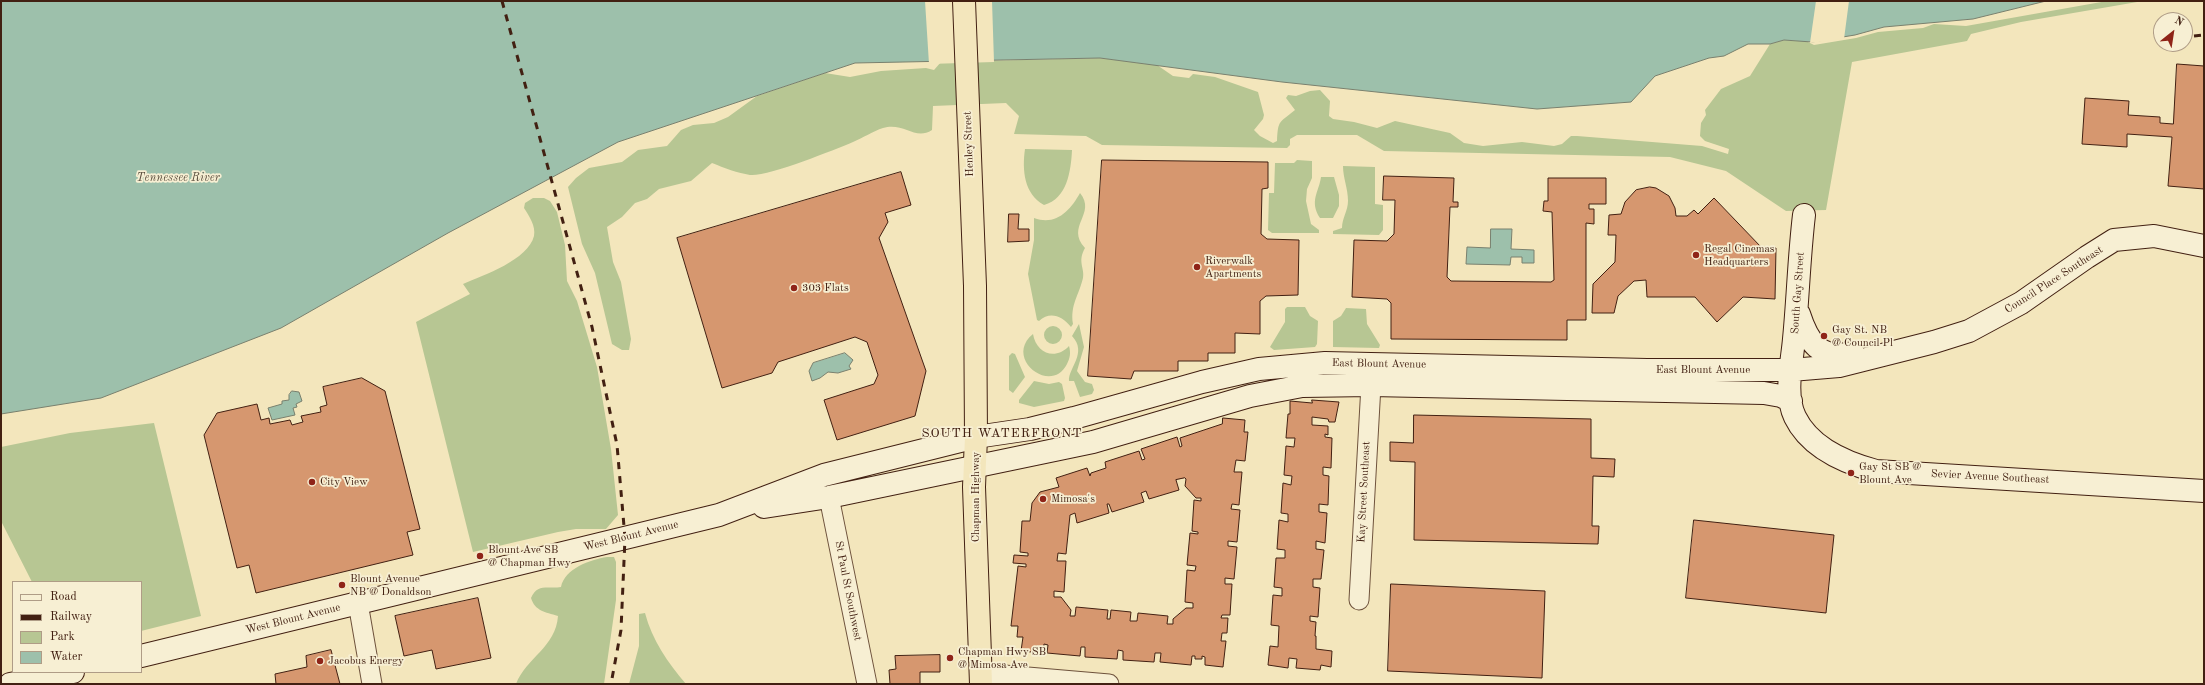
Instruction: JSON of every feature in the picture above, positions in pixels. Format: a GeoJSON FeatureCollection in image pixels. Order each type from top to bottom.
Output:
{"type":"FeatureCollection","features":[{"type":"Feature","properties":{"kind":"highway","name":"Henley Street"},"geometry":{"type":"LineString","coordinates":[[964,1],[975,286]]}},
{"type":"Feature","properties":{"kind":"highway","name":"Chapman Highway"},"geometry":{"type":"LineString","coordinates":[[975,286],[975,465],[981,679]]}},
{"type":"Feature","properties":{"kind":"main road","name":"South Gay Street"},"geometry":{"type":"LineString","coordinates":[[1791,370],[1795,303],[1804,215]]}},
{"type":"Feature","properties":{"kind":"main road","name":"Council Place Southeast"},"geometry":{"type":"LineString","coordinates":[[1791,370],[1839,366],[1968,331],[2021,303],[2114,240],[2154,236],[2204,246]]}},
{"type":"Feature","properties":{"kind":"main road"},"geometry":{"type":"LineString","coordinates":[[1795,303],[1804,330],[1810,340],[1818,348],[1829,354],[1843,355],[1896,344],[1913,347]]}},
{"type":"Feature","properties":{"kind":"main road","name":"East Blount Avenue"},"geometry":{"type":"LineString","coordinates":[[976,437],[1030,429],[1202,382],[1259,369],[1325,363],[1647,370],[1791,370]]}},
{"type":"Feature","properties":{"kind":"main road"},"geometry":{"type":"LineString","coordinates":[[1371,385],[1372,363]]}},
{"type":"Feature","properties":{"kind":"main road"},"geometry":{"type":"LineString","coordinates":[[1259,369],[1267,393]]}},
{"type":"Feature","properties":{"kind":"main road"},"geometry":{"type":"LineString","coordinates":[[1646,391],[1647,370]]}},
{"type":"Feature","properties":{"kind":"main road","name":"Sevier Avenue Southeast"},"geometry":{"type":"LineString","coordinates":[[1791,370],[1791,401],[1795,417],[1805,432],[1826,450],[1845,461],[1876,471],[2204,491]]}},
{"type":"Feature","properties":{"kind":"main road"},"geometry":{"type":"LineString","coordinates":[[719,515],[829,497],[975,465],[1093,442],[1229,402],[1302,386],[1371,385],[1764,393],[1781,396],[1791,401]]}},
{"type":"Feature","properties":{"kind":"main road","name":"West Blount Avenue"},"geometry":{"type":"LineString","coordinates":[[142,656],[719,515],[824,474],[976,437]]}},
{"type":"Feature","properties":{"kind":"main road"},"geometry":{"type":"LineString","coordinates":[[824,474],[829,497]]}},
{"type":"Feature","properties":{"kind":"main road"},"geometry":{"type":"LineString","coordinates":[[10,684],[68,673]]}},
{"type":"Feature","properties":{"kind":"street","name":"Kay Street Southeast"},"geometry":{"type":"LineString","coordinates":[[1359,600],[1371,385]]}},
{"type":"Feature","properties":{"kind":"street","name":"St Paul St Southwest"},"geometry":{"type":"LineString","coordinates":[[829,497],[867,684]]}},
{"type":"Feature","properties":{"kind":"street"},"geometry":{"type":"LineString","coordinates":[[358,603],[372,684]]}},
{"type":"Feature","properties":{"kind":"street"},"geometry":{"type":"LineString","coordinates":[[981,679],[1109,684]]}},
{"type":"Feature","properties":{"kind":"green space"},"geometry":{"type":"Polygon","coordinates":[[[2107,1],[2143,1],[2021,22],[1971,34],[1967,41],[1852,62],[1826,210],[1786,211],[1726,171],[1670,157],[1384,151],[1357,135],[1297,135],[1290,139],[1290,145],[1287,148],[1102,145],[1086,136],[1014,134],[1019,116],[1006,103],[933,106],[932,130],[926,133],[915,133],[897,127],[883,128],[853,142],[785,168],[759,174],[750,175],[741,173],[712,163],[691,181],[659,189],[647,199],[635,203],[622,217],[607,227],[613,262],[621,282],[631,339],[629,350],[622,350],[612,344],[595,273],[582,244],[568,187],[576,178],[589,168],[622,162],[638,150],[667,146],[681,130],[693,125],[714,123],[728,117],[757,96],[825,73],[850,77],[881,71],[926,68],[934,70],[941,62],[1100,58],[1157,65],[1173,76],[1189,78],[1193,74],[1215,77],[1258,92],[1264,115],[1263,119],[1254,130],[1260,136],[1273,143],[1277,141],[1280,122],[1295,110],[1286,98],[1288,95],[1296,96],[1310,91],[1320,90],[1330,101],[1329,116],[1333,119],[1354,122],[1377,128],[1395,121],[1450,133],[1464,143],[1483,146],[1522,142],[1554,146],[1562,144],[1571,136],[1577,136],[1702,146],[1728,154],[1729,149],[1705,141],[1700,136],[1701,123],[1706,115],[1705,110],[1721,89],[1750,76],[1770,44],[1784,40],[1806,41],[1814,45],[1856,38],[1878,32],[1923,28],[1934,24],[1966,26],[2107,1]]]}},
{"type":"Feature","properties":{"kind":"green space"},"geometry":{"type":"Polygon","coordinates":[[[1025,149],[1072,150],[1069,175],[1066,183],[1058,197],[1052,202],[1044,205],[1032,195],[1028,188],[1024,173],[1025,149]]]}},
{"type":"Feature","properties":{"kind":"green space"},"geometry":{"type":"Polygon","coordinates":[[[1297,160],[1312,161],[1312,178],[1307,189],[1306,201],[1311,224],[1319,230],[1319,233],[1272,233],[1268,230],[1269,193],[1274,193],[1275,163],[1294,163],[1297,160]]]}},
{"type":"Feature","properties":{"kind":"green space"},"geometry":{"type":"Polygon","coordinates":[[[1343,166],[1375,167],[1375,204],[1383,205],[1383,230],[1379,235],[1333,234],[1333,231],[1342,228],[1348,205],[1343,166]]]}},
{"type":"Feature","properties":{"kind":"green space"},"geometry":{"type":"Polygon","coordinates":[[[1321,177],[1334,177],[1339,195],[1339,206],[1333,218],[1320,218],[1315,207],[1321,177]]]}},
{"type":"Feature","properties":{"kind":"green space"},"geometry":{"type":"Polygon","coordinates":[[[1080,193],[1084,200],[1085,207],[1078,233],[1085,248],[1081,261],[1083,278],[1074,306],[1072,317],[1073,324],[1071,327],[1064,320],[1056,316],[1047,316],[1039,321],[1037,320],[1028,274],[1034,240],[1034,218],[1049,220],[1062,215],[1072,206],[1080,193]]]}},
{"type":"Feature","properties":{"kind":"green space"},"geometry":{"type":"Polygon","coordinates":[[[533,198],[544,198],[550,201],[557,212],[565,245],[567,281],[577,301],[597,367],[611,449],[618,515],[606,529],[576,529],[558,532],[473,552],[416,322],[470,294],[463,284],[504,266],[530,245],[534,236],[533,225],[524,208],[525,203],[533,198]]]}},
{"type":"Feature","properties":{"kind":"green space"},"geometry":{"type":"Polygon","coordinates":[[[1287,307],[1305,307],[1310,316],[1318,321],[1317,344],[1315,347],[1274,350],[1270,347],[1285,322],[1285,309],[1287,307]]]}},
{"type":"Feature","properties":{"kind":"green space"},"geometry":{"type":"Polygon","coordinates":[[[1346,308],[1366,309],[1367,324],[1380,345],[1379,348],[1333,347],[1333,321],[1341,316],[1346,308]]]}},
{"type":"Feature","properties":{"kind":"green space"},"geometry":{"type":"Polygon","coordinates":[[[1079,324],[1084,347],[1077,371],[1085,382],[1092,384],[1094,390],[1092,394],[1080,397],[1074,381],[1069,381],[1069,376],[1078,354],[1076,342],[1072,336],[1079,324]]]}},
{"type":"Feature","properties":{"kind":"green space"},"geometry":{"type":"Polygon","coordinates":[[[1053,326],[1059,329],[1062,335],[1059,341],[1053,344],[1047,341],[1044,335],[1047,329],[1053,326]]]}},
{"type":"Feature","properties":{"kind":"green space"},"geometry":{"type":"Polygon","coordinates":[[[1033,334],[1038,346],[1047,353],[1058,353],[1064,351],[1069,346],[1069,360],[1060,373],[1051,376],[1041,375],[1033,370],[1026,362],[1023,353],[1025,343],[1033,334]]]}},
{"type":"Feature","properties":{"kind":"green space"},"geometry":{"type":"Polygon","coordinates":[[[1012,353],[1015,354],[1025,377],[1013,393],[1009,390],[1009,356],[1012,353]]]}},
{"type":"Feature","properties":{"kind":"green space"},"geometry":{"type":"Polygon","coordinates":[[[1034,381],[1049,384],[1059,382],[1062,384],[1065,398],[1064,401],[1034,407],[1019,403],[1019,400],[1034,381]]]}},
{"type":"Feature","properties":{"kind":"green space"},"geometry":{"type":"Polygon","coordinates":[[[154,423],[201,616],[142,631],[142,581],[31,581],[1,521],[1,447],[70,433],[154,423]]]}},
{"type":"Feature","properties":{"kind":"green space"},"geometry":{"type":"Polygon","coordinates":[[[614,557],[616,562],[616,600],[604,684],[516,684],[526,667],[552,636],[556,627],[558,616],[545,612],[535,606],[531,598],[533,593],[540,588],[561,587],[563,580],[567,575],[579,566],[593,560],[614,557]]]}},
{"type":"Feature","properties":{"kind":"green space"},"geometry":{"type":"Polygon","coordinates":[[[645,613],[652,633],[661,651],[686,684],[629,684],[639,646],[639,614],[645,613]]]}},
{"type":"Feature","properties":{"kind":"water","name":"Tennessee River"},"geometry":{"type":"Polygon","coordinates":[[[1,1],[2046,1],[1973,19],[1884,27],[1855,35],[1812,42],[1784,40],[1770,44],[1748,44],[1724,56],[1709,58],[1655,76],[1631,102],[1537,109],[1282,82],[1100,58],[855,63],[618,142],[448,233],[281,328],[101,398],[1,414],[1,1]]]}},
{"type":"Feature","properties":{"kind":"water"},"geometry":{"type":"Polygon","coordinates":[[[1491,229],[1512,229],[1511,249],[1534,250],[1534,263],[1522,263],[1522,257],[1511,257],[1510,265],[1466,264],[1467,247],[1490,248],[1491,229]]]}},
{"type":"Feature","properties":{"kind":"water"},"geometry":{"type":"Polygon","coordinates":[[[845,353],[853,360],[849,366],[851,369],[838,373],[828,372],[820,378],[812,381],[809,371],[813,363],[845,353]]]}},
{"type":"Feature","properties":{"kind":"water"},"geometry":{"type":"Polygon","coordinates":[[[292,391],[299,392],[302,401],[296,404],[297,407],[293,408],[295,415],[272,420],[268,408],[282,404],[282,401],[289,400],[289,395],[292,391]]]}},
{"type":"Feature","properties":{"kind":"pier"},"geometry":{"type":"Polygon","coordinates":[[[925,1],[992,1],[994,62],[929,64],[925,1]]]}},
{"type":"Feature","properties":{"kind":"pier"},"geometry":{"type":"Polygon","coordinates":[[[1816,1],[1849,1],[1844,39],[1810,43],[1816,1]]]}},
{"type":"Feature","properties":{"kind":"building"},"geometry":{"type":"Polygon","coordinates":[[[2177,64],[2204,66],[2204,189],[2168,186],[2172,137],[2127,134],[2127,147],[2082,144],[2085,98],[2129,101],[2128,115],[2160,117],[2160,123],[2173,124],[2177,64]]]}},
{"type":"Feature","properties":{"kind":"building","name":"Riverwalk Apartments"},"geometry":{"type":"Polygon","coordinates":[[[1102,160],[1268,162],[1268,188],[1262,189],[1261,234],[1267,239],[1299,240],[1298,295],[1266,296],[1260,301],[1260,334],[1235,333],[1235,353],[1208,353],[1208,361],[1178,361],[1178,371],[1134,371],[1131,379],[1088,376],[1102,160]]]}},
{"type":"Feature","properties":{"kind":"building","name":"303 Flats"},"geometry":{"type":"Polygon","coordinates":[[[901,172],[911,205],[885,213],[888,222],[879,238],[926,371],[915,416],[837,440],[824,400],[874,384],[878,375],[867,342],[855,337],[778,362],[772,373],[722,388],[677,238],[901,172]]]}},
{"type":"Feature","properties":{"kind":"building"},"geometry":{"type":"Polygon","coordinates":[[[1384,176],[1454,178],[1453,202],[1458,202],[1458,207],[1450,207],[1447,277],[1451,281],[1551,282],[1554,280],[1552,212],[1543,211],[1544,201],[1548,201],[1548,178],[1606,178],[1606,204],[1589,204],[1589,209],[1594,209],[1594,224],[1586,223],[1586,320],[1567,320],[1567,340],[1391,339],[1391,303],[1387,299],[1352,297],[1354,240],[1387,241],[1394,234],[1395,200],[1383,200],[1384,176]]]}},
{"type":"Feature","properties":{"kind":"building","name":"Regal Cinemas Headquarters"},"geometry":{"type":"Polygon","coordinates":[[[1650,187],[1656,188],[1669,196],[1675,208],[1676,216],[1687,216],[1694,210],[1698,214],[1714,198],[1761,247],[1776,248],[1775,299],[1743,297],[1717,322],[1695,297],[1647,297],[1646,280],[1634,281],[1618,296],[1614,313],[1592,313],[1593,284],[1615,262],[1616,235],[1608,235],[1609,215],[1621,214],[1625,202],[1636,190],[1650,187]]]}},
{"type":"Feature","properties":{"kind":"building"},"geometry":{"type":"Polygon","coordinates":[[[1009,214],[1019,214],[1018,229],[1029,229],[1029,241],[1008,242],[1009,214]]]}},
{"type":"Feature","properties":{"kind":"building","name":"City View"},"geometry":{"type":"Polygon","coordinates":[[[362,378],[385,391],[420,529],[407,532],[413,555],[256,593],[249,565],[237,568],[204,435],[217,413],[257,404],[261,420],[269,418],[270,424],[290,420],[292,425],[303,422],[301,416],[321,412],[320,407],[327,405],[323,387],[362,378]]]}},
{"type":"Feature","properties":{"kind":"building"},"geometry":{"type":"Polygon","coordinates":[[[1312,400],[1339,402],[1335,422],[1329,422],[1328,419],[1312,417],[1312,425],[1328,426],[1328,435],[1325,434],[1325,437],[1332,438],[1331,468],[1323,467],[1323,475],[1329,476],[1328,505],[1319,504],[1319,512],[1327,513],[1325,543],[1316,541],[1316,549],[1324,550],[1321,579],[1313,579],[1313,587],[1320,588],[1318,617],[1310,616],[1310,621],[1316,622],[1316,649],[1332,651],[1331,667],[1321,665],[1320,670],[1296,668],[1297,659],[1289,658],[1288,668],[1268,665],[1270,646],[1278,647],[1279,626],[1271,625],[1273,595],[1282,596],[1282,588],[1274,587],[1276,558],[1285,558],[1285,550],[1277,549],[1279,520],[1288,522],[1288,514],[1281,513],[1283,483],[1291,485],[1292,476],[1284,475],[1286,446],[1294,447],[1295,438],[1286,438],[1288,414],[1290,414],[1290,401],[1312,403],[1312,400]]]}},
{"type":"Feature","properties":{"kind":"building"},"geometry":{"type":"Polygon","coordinates":[[[1414,415],[1591,419],[1591,458],[1615,459],[1614,477],[1593,476],[1592,526],[1599,526],[1598,544],[1414,540],[1415,462],[1390,461],[1390,442],[1413,443],[1414,415]]]}},
{"type":"Feature","properties":{"kind":"building"},"geometry":{"type":"Polygon","coordinates":[[[1223,418],[1245,420],[1244,432],[1248,432],[1245,461],[1236,460],[1234,472],[1242,472],[1239,505],[1232,504],[1231,509],[1240,510],[1237,542],[1228,541],[1228,546],[1237,547],[1234,579],[1225,578],[1225,584],[1232,584],[1230,615],[1222,615],[1221,618],[1228,618],[1227,633],[1222,633],[1221,641],[1226,641],[1223,667],[1205,665],[1205,657],[1202,656],[1202,659],[1195,659],[1195,656],[1192,656],[1191,665],[1160,662],[1161,653],[1155,653],[1154,662],[1123,660],[1123,651],[1118,650],[1117,659],[1085,657],[1085,647],[1081,647],[1080,656],[1047,653],[1048,645],[1044,644],[1043,653],[1021,651],[1023,637],[1017,637],[1018,626],[1011,626],[1018,566],[1026,567],[1026,564],[1013,563],[1014,555],[1028,556],[1028,553],[1020,552],[1022,521],[1030,521],[1032,503],[1040,492],[1059,487],[1056,478],[1087,468],[1090,476],[1091,473],[1106,468],[1105,462],[1139,451],[1142,460],[1145,459],[1141,449],[1177,437],[1180,447],[1182,446],[1180,438],[1222,424],[1223,418]],[[1186,479],[1176,480],[1179,490],[1149,499],[1146,491],[1141,493],[1144,502],[1112,512],[1109,504],[1107,504],[1109,513],[1077,523],[1075,513],[1070,515],[1066,554],[1058,553],[1057,561],[1066,561],[1064,592],[1054,591],[1054,597],[1061,597],[1071,610],[1070,616],[1075,616],[1076,607],[1108,610],[1107,619],[1110,619],[1111,610],[1131,612],[1130,621],[1137,621],[1138,613],[1168,616],[1167,624],[1173,624],[1173,619],[1186,608],[1193,608],[1193,603],[1185,602],[1187,570],[1195,571],[1196,566],[1187,565],[1190,533],[1198,534],[1198,532],[1192,531],[1194,500],[1201,501],[1201,498],[1196,498],[1185,486],[1186,479]]]}},
{"type":"Feature","properties":{"kind":"building"},"geometry":{"type":"Polygon","coordinates":[[[1694,520],[1834,535],[1826,613],[1686,598],[1694,520]]]}},
{"type":"Feature","properties":{"kind":"building"},"geometry":{"type":"Polygon","coordinates":[[[1391,584],[1545,591],[1542,678],[1388,671],[1391,584]]]}},
{"type":"Feature","properties":{"kind":"building"},"geometry":{"type":"Polygon","coordinates":[[[478,598],[491,658],[436,669],[432,650],[404,656],[395,616],[478,598]]]}},
{"type":"Feature","properties":{"kind":"building","name":"Jacobus Energy"},"geometry":{"type":"Polygon","coordinates":[[[331,650],[340,684],[276,684],[275,674],[307,667],[306,656],[331,650]]]}},
{"type":"Feature","properties":{"kind":"building"},"geometry":{"type":"Polygon","coordinates":[[[940,655],[940,672],[920,672],[920,684],[890,684],[889,670],[896,669],[895,656],[940,655]]]}},
{"type":"Feature","properties":{"kind":"railway"},"geometry":{"type":"LineString","coordinates":[[502,1],[592,327],[617,445],[625,538],[621,630],[611,684]]}},
{"type":"Feature","properties":{"kind":"railway"},"geometry":{"type":"LineString","coordinates":[[2194,36],[2204,35]]}},
{"type":"Feature","properties":{"kind":"place","name":"Regal Cinemas Headquarters"},"geometry":{"type":"Point","coordinates":[1696,255]}},
{"type":"Feature","properties":{"kind":"place","name":"Riverwalk Apartments"},"geometry":{"type":"Point","coordinates":[1197,267]}},
{"type":"Feature","properties":{"kind":"place","name":"303 Flats"},"geometry":{"type":"Point","coordinates":[794,288]}},
{"type":"Feature","properties":{"kind":"place","name":"Gay St. NB @ Council Pl"},"geometry":{"type":"Point","coordinates":[1824,336]}},
{"type":"Feature","properties":{"kind":"place","name":"Gay St SB @ Blount Ave"},"geometry":{"type":"Point","coordinates":[1851,473]}},
{"type":"Feature","properties":{"kind":"place","name":"City View"},"geometry":{"type":"Point","coordinates":[312,482]}},
{"type":"Feature","properties":{"kind":"place","name":"Mimosa's"},"geometry":{"type":"Point","coordinates":[1043,499]}},
{"type":"Feature","properties":{"kind":"place","name":"Blount Ave SB @ Chapman Hwy"},"geometry":{"type":"Point","coordinates":[480,556]}},
{"type":"Feature","properties":{"kind":"place","name":"Blount Avenue NB @ Donaldson"},"geometry":{"type":"Point","coordinates":[342,585]}},
{"type":"Feature","properties":{"kind":"place","name":"Chapman Hwy SB @ Mimosa Ave"},"geometry":{"type":"Point","coordinates":[950,658]}},
{"type":"Feature","properties":{"kind":"place","name":"Jacobus Energy"},"geometry":{"type":"Point","coordinates":[320,661]}},
{"type":"Feature","properties":{"kind":"district","name":"SOUTH WATERFRONT"},"geometry":{"type":"Point","coordinates":[1002,434]}}]}
